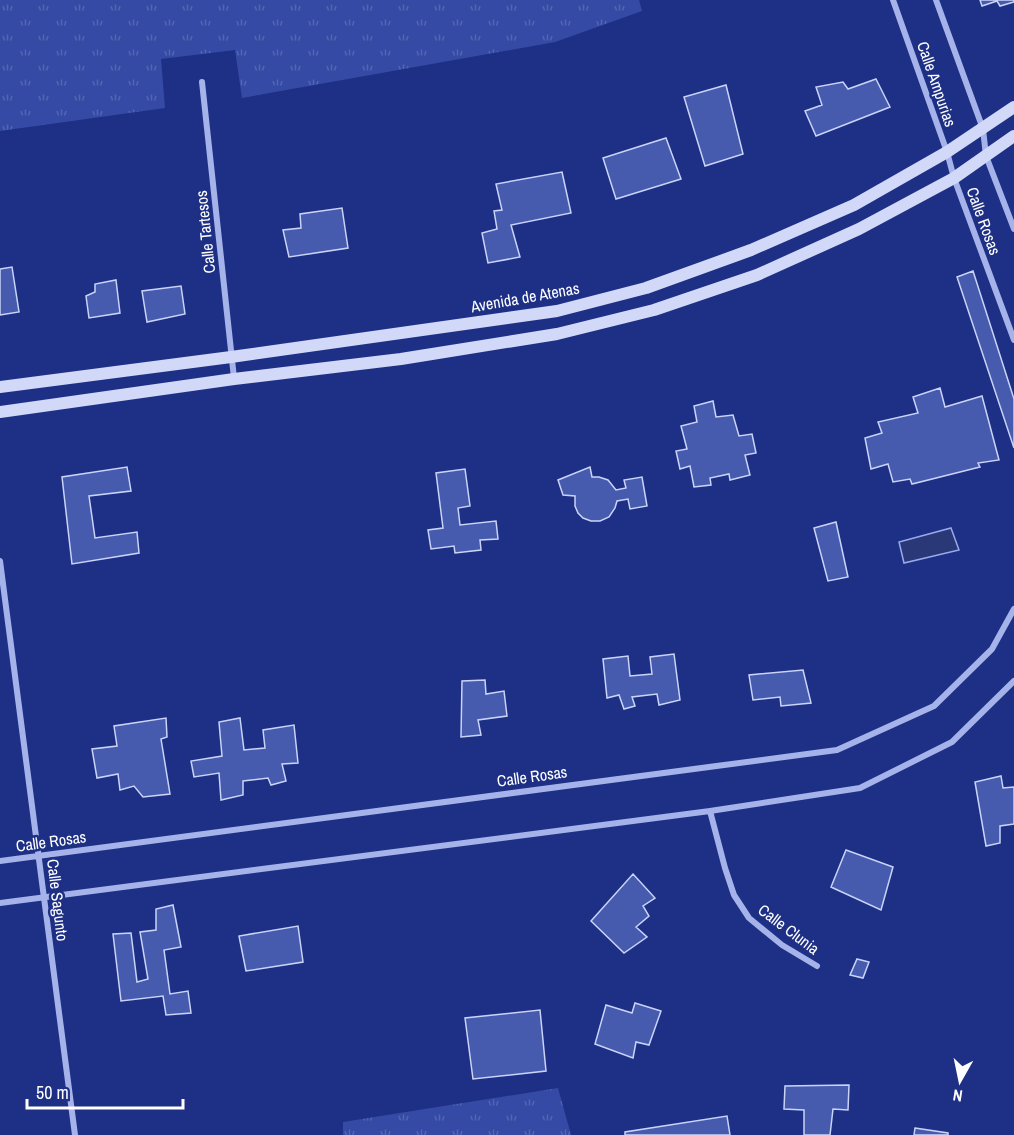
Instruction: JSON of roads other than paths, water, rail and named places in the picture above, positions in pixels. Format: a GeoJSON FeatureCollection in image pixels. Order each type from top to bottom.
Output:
{"type":"FeatureCollection","features":[{"type":"Feature","properties":{"kind":"main road","name":"Avenida de Atenas"},"geometry":{"type":"LineString","coordinates":[[0,387],[556,311],[646,288],[751,250],[854,205],[947,152],[1014,107]]}},
{"type":"Feature","properties":{"kind":"main road"},"geometry":{"type":"LineString","coordinates":[[0,412],[234,379],[401,359],[557,334],[654,310],[757,275],[859,229],[954,178],[1014,136]]}},
{"type":"Feature","properties":{"kind":"street","name":"Calle Ampurias"},"geometry":{"type":"LineString","coordinates":[[893,0],[947,152],[954,178]]}},
{"type":"Feature","properties":{"kind":"street","name":"Calle Ampurias"},"geometry":{"type":"LineString","coordinates":[[936,0],[983,129]]}},
{"type":"Feature","properties":{"kind":"street","name":"Calle Tartesos"},"geometry":{"type":"LineString","coordinates":[[202,82],[234,379]]}},
{"type":"Feature","properties":{"kind":"street","name":"Calle Rosas"},"geometry":{"type":"LineString","coordinates":[[983,129],[986,156],[1014,229]]}},
{"type":"Feature","properties":{"kind":"street","name":"Calle Rosas"},"geometry":{"type":"LineString","coordinates":[[954,178],[1014,340]]}},
{"type":"Feature","properties":{"kind":"street","name":"Calle Sagunto"},"geometry":{"type":"LineString","coordinates":[[0,561],[75,1135]]}},
{"type":"Feature","properties":{"kind":"street","name":"Calle Rosas"},"geometry":{"type":"LineString","coordinates":[[0,861],[837,750],[934,706],[992,650],[1014,609]]}},
{"type":"Feature","properties":{"kind":"street"},"geometry":{"type":"LineString","coordinates":[[0,903],[710,811],[860,788],[952,742],[1014,681]]}},
{"type":"Feature","properties":{"kind":"street","name":"Calle Clunia"},"geometry":{"type":"LineString","coordinates":[[710,811],[734,895],[749,918],[782,945],[817,966]]}}]}
